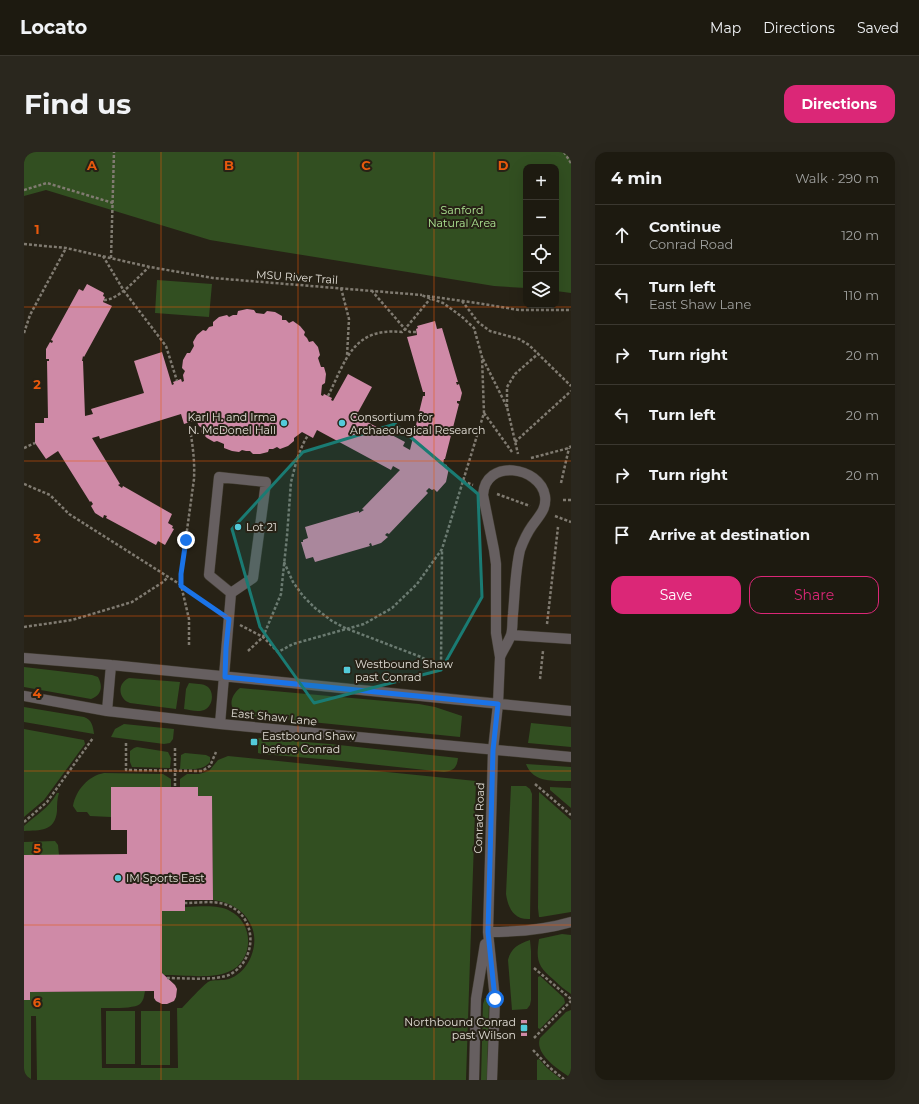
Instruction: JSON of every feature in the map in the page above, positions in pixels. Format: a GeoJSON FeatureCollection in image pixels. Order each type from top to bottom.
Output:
{"type":"FeatureCollection","features":[{"type":"Feature","properties":{"kind":"street"},"geometry":{"type":"LineString","coordinates":[[507,470],[520,471],[529,475],[543,489],[545,497],[543,512],[528,533],[520,550],[511,635],[500,657],[496,633],[496,564],[483,489],[488,479],[495,473],[507,470]]}},
{"type":"Feature","properties":{"kind":"street"},"geometry":{"type":"LineString","coordinates":[[219,477],[266,482],[253,578],[231,593],[209,575],[219,477]]}},
{"type":"Feature","properties":{"kind":"street"},"geometry":{"type":"LineString","coordinates":[[220,724],[231,593]]}},
{"type":"Feature","properties":{"kind":"street"},"geometry":{"type":"LineString","coordinates":[[511,635],[571,639]]}},
{"type":"Feature","properties":{"kind":"street","name":"Conrad Road"},"geometry":{"type":"LineString","coordinates":[[492,1080],[495,999],[488,932],[493,750],[498,704],[500,657]]}},
{"type":"Feature","properties":{"kind":"street"},"geometry":{"type":"LineString","coordinates":[[24,658],[111,665],[571,711]]}},
{"type":"Feature","properties":{"kind":"street"},"geometry":{"type":"LineString","coordinates":[[107,712],[111,665]]}},
{"type":"Feature","properties":{"kind":"street","name":"East Shaw Lane"},"geometry":{"type":"LineString","coordinates":[[24,696],[107,712],[571,757]]}},
{"type":"Feature","properties":{"kind":"street"},"geometry":{"type":"LineString","coordinates":[[488,932],[511,932],[558,926],[571,922]]}},
{"type":"Feature","properties":{"kind":"street","name":"Conrad Road"},"geometry":{"type":"LineString","coordinates":[[474,1080],[476,999],[488,932]]}},
{"type":"Feature","properties":{"kind":"path"},"geometry":{"type":"LineString","coordinates":[[111,258],[114,152]]}},
{"type":"Feature","properties":{"kind":"path"},"geometry":{"type":"LineString","coordinates":[[564,152],[571,163]]}},
{"type":"Feature","properties":{"kind":"path"},"geometry":{"type":"LineString","coordinates":[[24,190],[47,184],[113,203]]}},
{"type":"Feature","properties":{"kind":"path","name":"MSU River Trail"},"geometry":{"type":"LineString","coordinates":[[24,244],[66,248],[150,267],[213,278],[421,295],[519,310],[571,310]]}},
{"type":"Feature","properties":{"kind":"path"},"geometry":{"type":"LineString","coordinates":[[24,333],[30,315],[66,248]]}},
{"type":"Feature","properties":{"kind":"path"},"geometry":{"type":"LineString","coordinates":[[102,256],[124,291],[166,346],[177,381]]}},
{"type":"Feature","properties":{"kind":"path"},"geometry":{"type":"LineString","coordinates":[[104,300],[110,300],[124,291],[150,267]]}},
{"type":"Feature","properties":{"kind":"path"},"geometry":{"type":"LineString","coordinates":[[341,288],[349,319],[346,357]]}},
{"type":"Feature","properties":{"kind":"path"},"geometry":{"type":"LineString","coordinates":[[372,291],[405,329],[410,332],[416,332]]}},
{"type":"Feature","properties":{"kind":"path"},"geometry":{"type":"LineString","coordinates":[[421,295],[443,303],[474,328],[482,357],[507,407]]}},
{"type":"Feature","properties":{"kind":"path"},"geometry":{"type":"LineString","coordinates":[[328,396],[346,357],[361,340],[371,335],[390,331],[402,332],[430,298]]}},
{"type":"Feature","properties":{"kind":"path"},"geometry":{"type":"LineString","coordinates":[[462,301],[478,322],[490,331],[519,339],[530,345],[571,386]]}},
{"type":"Feature","properties":{"kind":"path"},"geometry":{"type":"LineString","coordinates":[[518,454],[507,407],[507,387],[515,374],[539,353]]}},
{"type":"Feature","properties":{"kind":"path"},"geometry":{"type":"LineString","coordinates":[[284,562],[293,582],[303,596],[332,622],[421,657],[441,668],[442,549],[484,413],[482,357]]}},
{"type":"Feature","properties":{"kind":"path"},"geometry":{"type":"LineString","coordinates":[[515,442],[571,392]]}},
{"type":"Feature","properties":{"kind":"path"},"geometry":{"type":"LineString","coordinates":[[484,413],[512,452]]}},
{"type":"Feature","properties":{"kind":"path"},"geometry":{"type":"LineString","coordinates":[[189,422],[195,463],[181,574],[181,586],[189,619],[189,645]]}},
{"type":"Feature","properties":{"kind":"path"},"geometry":{"type":"LineString","coordinates":[[248,651],[263,637],[281,594],[293,473],[303,444],[308,435]]}},
{"type":"Feature","properties":{"kind":"path"},"geometry":{"type":"LineString","coordinates":[[24,448],[35,443]]}},
{"type":"Feature","properties":{"kind":"path"},"geometry":{"type":"LineString","coordinates":[[531,458],[570,447],[561,483]]}},
{"type":"Feature","properties":{"kind":"path"},"geometry":{"type":"LineString","coordinates":[[463,481],[571,522]]}},
{"type":"Feature","properties":{"kind":"path"},"geometry":{"type":"LineString","coordinates":[[24,484],[50,495],[69,514],[181,586],[229,619],[263,637],[278,652],[293,644],[345,628],[364,624],[392,608],[417,584],[442,549]]}},
{"type":"Feature","properties":{"kind":"path"},"geometry":{"type":"LineString","coordinates":[[564,500],[571,500]]}},
{"type":"Feature","properties":{"kind":"path"},"geometry":{"type":"LineString","coordinates":[[540,679],[558,527]]}},
{"type":"Feature","properties":{"kind":"path"},"geometry":{"type":"LineString","coordinates":[[24,626],[72,620],[132,602],[167,578]]}},
{"type":"Feature","properties":{"kind":"path"},"geometry":{"type":"LineString","coordinates":[[24,822],[47,802],[93,738]]}},
{"type":"Feature","properties":{"kind":"path"},"geometry":{"type":"LineString","coordinates":[[126,743],[126,770],[202,771],[210,766],[216,752]]}},
{"type":"Feature","properties":{"kind":"path"},"geometry":{"type":"LineString","coordinates":[[175,748],[175,787]]}},
{"type":"Feature","properties":{"kind":"path"},"geometry":{"type":"LineString","coordinates":[[536,784],[571,815]]}},
{"type":"Feature","properties":{"kind":"path"},"geometry":{"type":"LineString","coordinates":[[167,978],[218,978],[230,974],[239,967],[245,961],[249,952],[251,942],[249,931],[246,921],[237,910],[227,905],[217,903],[185,903]]}},
{"type":"Feature","properties":{"kind":"path"},"geometry":{"type":"LineString","coordinates":[[534,968],[571,1000],[534,1038]]}},
{"type":"Feature","properties":{"kind":"path"},"geometry":{"type":"LineString","coordinates":[[533,1050],[565,1080]]}},
{"type":"Feature","properties":{"kind":"highlighted area"},"geometry":{"type":"Polygon","coordinates":[[[395,424],[478,494],[482,597],[441,670],[314,703],[260,627],[232,529],[303,452],[395,424]]]}},
{"type":"Feature","properties":{"kind":"green space","name":"Sanford Natural Area"},"geometry":{"type":"Polygon","coordinates":[[[24,152],[571,152],[571,293],[559,291],[559,164],[523,164],[523,288],[494,286],[210,240],[46,190],[24,196],[24,152]]]}},
{"type":"Feature","properties":{"kind":"green space"},"geometry":{"type":"Polygon","coordinates":[[[157,280],[212,284],[209,317],[155,313],[157,280]]]}},
{"type":"Feature","properties":{"kind":"green space"},"geometry":{"type":"Polygon","coordinates":[[[24,667],[92,675],[98,677],[101,687],[99,693],[91,699],[24,687],[24,667]]]}},
{"type":"Feature","properties":{"kind":"green space"},"geometry":{"type":"Polygon","coordinates":[[[129,678],[180,682],[176,709],[130,703],[126,701],[121,695],[120,691],[122,683],[129,678]]]}},
{"type":"Feature","properties":{"kind":"green space"},"geometry":{"type":"Polygon","coordinates":[[[189,683],[204,685],[210,689],[212,698],[210,705],[206,709],[198,711],[184,709],[186,689],[189,683]]]}},
{"type":"Feature","properties":{"kind":"green space"},"geometry":{"type":"Polygon","coordinates":[[[240,688],[419,704],[435,707],[462,716],[460,737],[241,715],[232,706],[232,698],[240,688]]]}},
{"type":"Feature","properties":{"kind":"green space"},"geometry":{"type":"Polygon","coordinates":[[[24,707],[84,717],[92,724],[94,734],[24,722],[24,707]]]}},
{"type":"Feature","properties":{"kind":"green space"},"geometry":{"type":"Polygon","coordinates":[[[531,723],[571,727],[571,747],[528,743],[531,723]]]}},
{"type":"Feature","properties":{"kind":"green space"},"geometry":{"type":"Polygon","coordinates":[[[124,724],[174,729],[173,739],[170,743],[164,744],[111,737],[115,729],[124,724]]]}},
{"type":"Feature","properties":{"kind":"green space"},"geometry":{"type":"Polygon","coordinates":[[[24,729],[84,740],[85,744],[44,800],[24,817],[24,729]]]}},
{"type":"Feature","properties":{"kind":"green space"},"geometry":{"type":"Polygon","coordinates":[[[258,738],[458,758],[457,764],[454,768],[450,771],[444,772],[262,754],[258,753],[258,738]]]}},
{"type":"Feature","properties":{"kind":"green space"},"geometry":{"type":"Polygon","coordinates":[[[137,747],[168,752],[171,758],[170,768],[132,767],[130,762],[130,751],[137,747]]]}},
{"type":"Feature","properties":{"kind":"green space"},"geometry":{"type":"Polygon","coordinates":[[[185,753],[206,755],[210,757],[210,762],[204,767],[200,768],[180,769],[181,755],[185,753]]]}},
{"type":"Feature","properties":{"kind":"green space"},"geometry":{"type":"Polygon","coordinates":[[[228,756],[476,781],[466,1080],[37,1080],[36,1016],[31,1016],[31,1080],[24,1080],[24,1000],[30,999],[30,992],[145,991],[144,998],[137,1006],[101,1008],[102,1068],[178,1068],[177,1008],[182,1008],[208,982],[229,979],[243,970],[248,963],[252,956],[254,947],[253,931],[250,923],[239,910],[224,902],[213,900],[212,797],[198,796],[198,787],[180,787],[180,779],[187,774],[199,774],[209,771],[218,760],[228,756]]]}},
{"type":"Feature","properties":{"kind":"green space"},"geometry":{"type":"Polygon","coordinates":[[[526,764],[571,767],[571,781],[551,781],[539,778],[529,770],[526,764]]]}},
{"type":"Feature","properties":{"kind":"green space"},"geometry":{"type":"Polygon","coordinates":[[[104,773],[163,774],[171,779],[171,787],[111,787],[111,817],[90,816],[87,812],[77,812],[73,806],[80,789],[93,777],[104,773]]]}},
{"type":"Feature","properties":{"kind":"green space"},"geometry":{"type":"Polygon","coordinates":[[[511,786],[526,786],[530,789],[532,794],[530,919],[524,919],[513,912],[508,904],[506,894],[511,786]]]}},
{"type":"Feature","properties":{"kind":"green space"},"geometry":{"type":"Polygon","coordinates":[[[550,787],[571,788],[571,808],[550,790],[550,787]]]}},
{"type":"Feature","properties":{"kind":"green space"},"geometry":{"type":"Polygon","coordinates":[[[539,792],[571,820],[571,912],[541,917],[539,917],[538,908],[539,792]]]}},
{"type":"Feature","properties":{"kind":"green space"},"geometry":{"type":"Polygon","coordinates":[[[57,793],[59,793],[57,800],[57,811],[56,818],[53,823],[41,830],[24,831],[24,826],[46,807],[57,793]]]}},
{"type":"Feature","properties":{"kind":"green space"},"geometry":{"type":"Polygon","coordinates":[[[55,841],[58,845],[59,855],[24,855],[24,842],[55,841]]]}},
{"type":"Feature","properties":{"kind":"green space"},"geometry":{"type":"Polygon","coordinates":[[[185,907],[220,907],[230,911],[238,917],[244,924],[248,942],[247,951],[243,960],[237,967],[228,972],[214,975],[164,975],[162,973],[162,911],[185,911],[185,907]]]}},
{"type":"Feature","properties":{"kind":"green space"},"geometry":{"type":"Polygon","coordinates":[[[562,934],[571,935],[571,994],[544,971],[538,958],[539,939],[562,934]]]}},
{"type":"Feature","properties":{"kind":"green space"},"geometry":{"type":"Polygon","coordinates":[[[530,940],[530,1005],[527,1009],[512,1010],[508,960],[509,956],[513,949],[530,940]]]}},
{"type":"Feature","properties":{"kind":"green space"},"geometry":{"type":"Polygon","coordinates":[[[540,976],[564,998],[565,1003],[540,1029],[538,1028],[538,977],[540,976]]]}},
{"type":"Feature","properties":{"kind":"green space"},"geometry":{"type":"Polygon","coordinates":[[[485,998],[489,1001],[487,1080],[481,1080],[483,1004],[485,998]]]}},
{"type":"Feature","properties":{"kind":"green space"},"geometry":{"type":"Polygon","coordinates":[[[571,1010],[571,1078],[560,1071],[544,1056],[539,1044],[540,1038],[566,1012],[571,1010]]]}},
{"type":"Feature","properties":{"kind":"green space"},"geometry":{"type":"Polygon","coordinates":[[[106,1011],[135,1011],[135,1064],[106,1064],[106,1011]]]}},
{"type":"Feature","properties":{"kind":"green space"},"geometry":{"type":"Polygon","coordinates":[[[141,1011],[170,1011],[170,1065],[141,1065],[141,1011]]]}},
{"type":"Feature","properties":{"kind":"green space"},"geometry":{"type":"Polygon","coordinates":[[[539,1059],[547,1068],[562,1080],[537,1080],[537,1060],[539,1059]]]}},
{"type":"Feature","properties":{"kind":"building","name":"Karl H. and Irma N. McDonel Hall"},"geometry":{"type":"Polygon","coordinates":[[[87,284],[104,293],[103,296],[105,297],[103,302],[112,306],[84,357],[83,356],[85,416],[93,414],[91,409],[144,393],[134,361],[162,352],[172,385],[174,384],[173,382],[181,379],[182,382],[184,381],[183,375],[185,371],[182,368],[183,360],[194,346],[193,342],[197,335],[203,330],[206,331],[209,327],[213,326],[213,322],[219,317],[237,315],[238,311],[247,309],[254,310],[256,313],[264,314],[267,311],[275,312],[282,316],[282,320],[286,320],[289,323],[293,321],[305,332],[304,335],[309,342],[313,341],[318,347],[320,355],[318,358],[321,367],[324,367],[326,374],[325,383],[322,385],[321,395],[323,396],[324,394],[332,398],[331,400],[333,401],[348,374],[372,387],[356,416],[405,442],[403,446],[410,450],[425,392],[423,392],[407,337],[417,335],[417,326],[435,321],[437,329],[442,328],[458,382],[456,382],[457,385],[459,384],[462,393],[460,401],[457,401],[459,404],[443,464],[447,465],[446,467],[449,468],[446,482],[437,492],[434,489],[432,490],[429,488],[426,491],[428,493],[389,534],[387,533],[385,535],[388,537],[381,543],[372,546],[371,543],[369,544],[370,546],[315,562],[313,557],[306,559],[301,542],[308,538],[305,527],[359,511],[359,513],[364,510],[362,509],[400,470],[393,466],[391,470],[317,430],[313,438],[302,432],[294,438],[294,441],[288,446],[280,449],[277,447],[269,449],[268,452],[260,454],[253,454],[250,451],[242,450],[239,452],[232,451],[224,448],[224,444],[217,441],[214,442],[207,438],[201,432],[202,428],[196,420],[184,424],[181,414],[100,439],[99,436],[92,438],[120,484],[118,485],[122,488],[123,486],[172,514],[168,523],[173,526],[172,528],[174,529],[165,545],[158,541],[156,545],[106,518],[107,516],[104,515],[103,518],[95,513],[91,506],[93,504],[91,501],[90,502],[58,451],[46,459],[35,443],[35,423],[44,423],[44,418],[48,418],[47,361],[49,361],[49,359],[46,359],[46,349],[50,342],[52,343],[53,341],[51,340],[79,289],[83,291],[87,284]]]}},
{"type":"Feature","properties":{"kind":"building","name":"IM Sports East"},"geometry":{"type":"Polygon","coordinates":[[[111,787],[198,787],[198,796],[212,796],[213,900],[185,900],[185,911],[162,911],[162,973],[175,985],[177,989],[176,997],[174,1001],[167,1004],[162,1004],[154,998],[154,991],[30,992],[30,1000],[24,1000],[24,855],[127,854],[127,830],[111,830],[111,787]]]}},
{"type":"Feature","properties":{"kind":"building"},"geometry":{"type":"Polygon","coordinates":[[[521,1020],[527,1020],[527,1036],[521,1036],[521,1020]]]}},
{"type":"Feature","properties":{"kind":"place","name":"Karl H. and Irma N. McDonel Hall"},"geometry":{"type":"Point","coordinates":[284,423]}},
{"type":"Feature","properties":{"kind":"place","name":"Consortium for Archaeological Research"},"geometry":{"type":"Point","coordinates":[342,423]}},
{"type":"Feature","properties":{"kind":"place","name":"Lot 21"},"geometry":{"type":"Point","coordinates":[238,527]}},
{"type":"Feature","properties":{"kind":"place","name":"Westbound Shaw past Conrad"},"geometry":{"type":"Point","coordinates":[347,670]}},
{"type":"Feature","properties":{"kind":"place","name":"Eastbound Shaw before Conrad"},"geometry":{"type":"Point","coordinates":[254,742]}},
{"type":"Feature","properties":{"kind":"place","name":"IM Sports East"},"geometry":{"type":"Point","coordinates":[118,878]}},
{"type":"Feature","properties":{"kind":"place","name":"Northbound Conrad past Wilson"},"geometry":{"type":"Point","coordinates":[524,1028]}},
{"type":"Feature","properties":{"kind":"route"},"geometry":{"type":"LineString","coordinates":[[186,540],[181,574],[181,586],[229,619],[225,677],[498,704],[493,750],[488,932],[495,999]]}}]}
